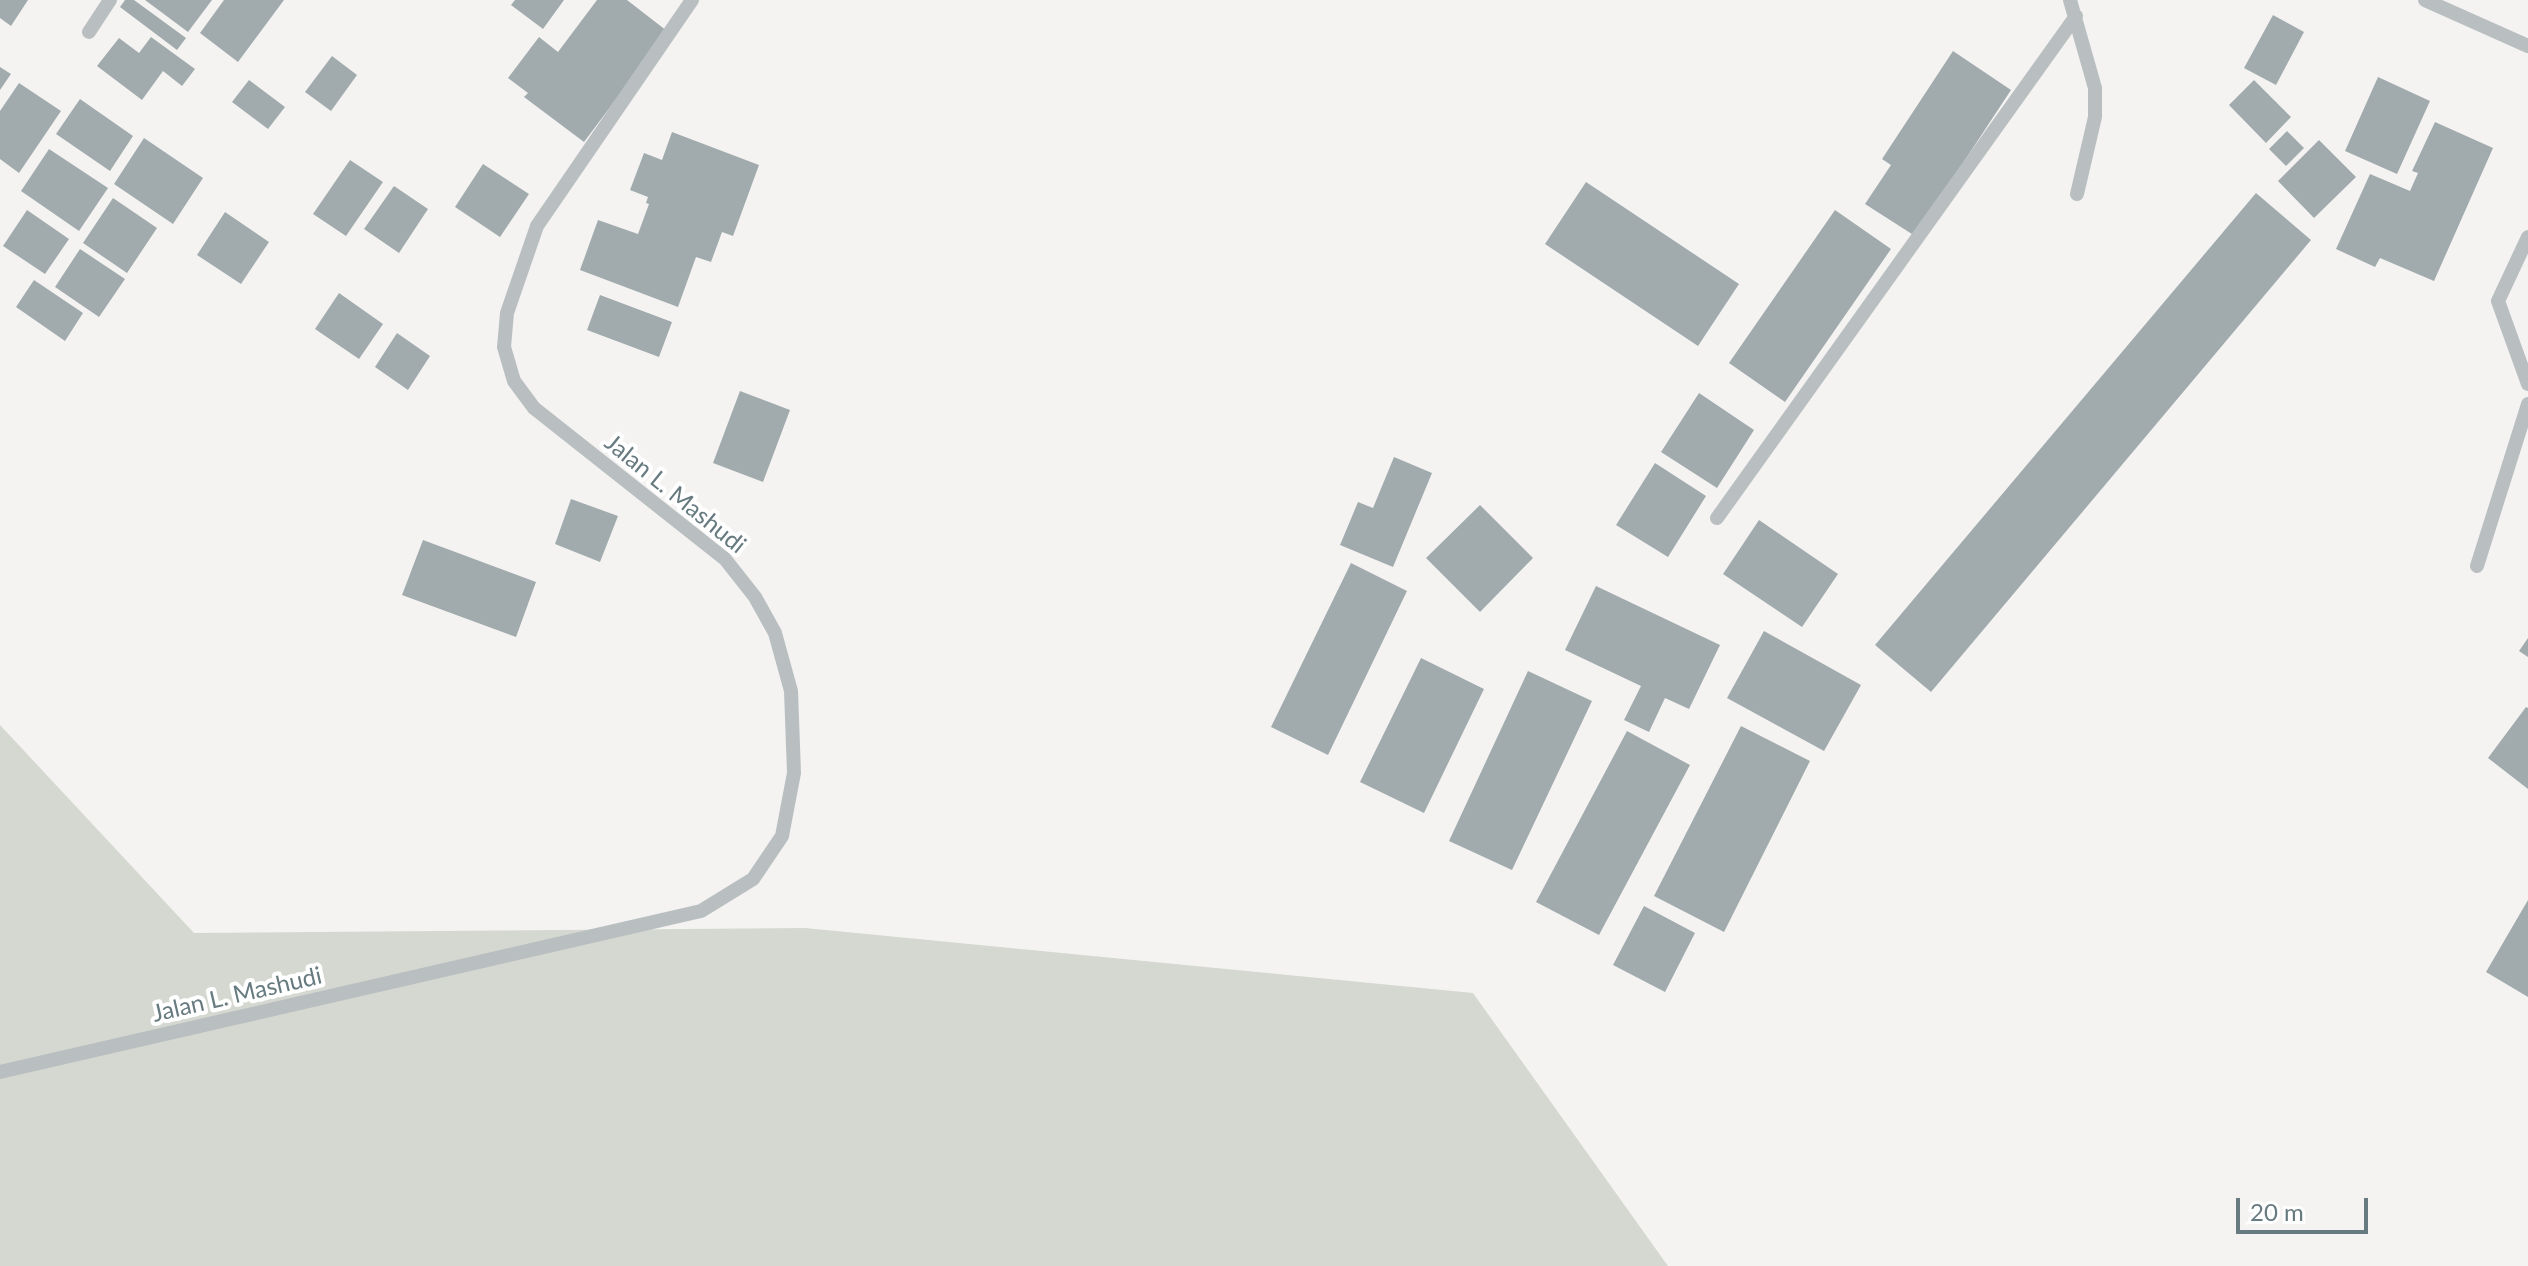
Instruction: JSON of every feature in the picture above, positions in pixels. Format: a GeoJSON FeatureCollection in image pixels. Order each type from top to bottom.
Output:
{"type":"FeatureCollection","features":[{"type":"Feature","properties":{"kind":"street"},"geometry":{"type":"LineString","coordinates":[[89,32],[110,0]]}},
{"type":"Feature","properties":{"kind":"street","name":"Jalan L. Mashudi"},"geometry":{"type":"LineString","coordinates":[[0,1072],[701,911],[753,879],[782,836],[794,773],[791,691],[775,633],[755,597],[725,559],[534,408],[514,381],[504,347],[507,313],[537,226],[692,0]]}},
{"type":"Feature","properties":{"kind":"street"},"geometry":{"type":"LineString","coordinates":[[2070,0],[2095,88],[2095,117],[2077,194]]}},
{"type":"Feature","properties":{"kind":"street"},"geometry":{"type":"LineString","coordinates":[[2425,0],[2528,46]]}},
{"type":"Feature","properties":{"kind":"street"},"geometry":{"type":"LineString","coordinates":[[1717,518],[2076,16]]}},
{"type":"Feature","properties":{"kind":"street"},"geometry":{"type":"LineString","coordinates":[[2528,237],[2498,301],[2528,384]]}},
{"type":"Feature","properties":{"kind":"street"},"geometry":{"type":"LineString","coordinates":[[2477,566],[2528,404]]}},
{"type":"Feature","properties":{"kind":"shaded area"},"geometry":{"type":"Polygon","coordinates":[[[0,725],[194,933],[805,928],[1473,993],[1668,1266],[0,1266],[0,725]]]}},
{"type":"Feature","properties":{"kind":"building"},"geometry":{"type":"Polygon","coordinates":[[[0,0],[28,0],[11,26],[0,18],[0,0]]]}},
{"type":"Feature","properties":{"kind":"building"},"geometry":{"type":"Polygon","coordinates":[[[125,0],[134,0],[186,38],[177,50],[120,7],[125,0]]]}},
{"type":"Feature","properties":{"kind":"building"},"geometry":{"type":"Polygon","coordinates":[[[145,0],[212,0],[188,32],[145,0]]]}},
{"type":"Feature","properties":{"kind":"building"},"geometry":{"type":"Polygon","coordinates":[[[224,0],[284,0],[238,62],[200,33],[224,0]]]}},
{"type":"Feature","properties":{"kind":"building"},"geometry":{"type":"Polygon","coordinates":[[[515,0],[564,0],[543,29],[511,5],[515,0]]]}},
{"type":"Feature","properties":{"kind":"building"},"geometry":{"type":"Polygon","coordinates":[[[597,0],[627,0],[667,31],[584,142],[524,97],[528,93],[508,78],[539,37],[558,52],[597,0]]]}},
{"type":"Feature","properties":{"kind":"building"},"geometry":{"type":"Polygon","coordinates":[[[2273,15],[2304,32],[2276,85],[2244,68],[2273,15]]]}},
{"type":"Feature","properties":{"kind":"building"},"geometry":{"type":"Polygon","coordinates":[[[151,37],[195,69],[182,86],[163,71],[142,100],[97,66],[119,38],[139,53],[151,37]]]}},
{"type":"Feature","properties":{"kind":"building"},"geometry":{"type":"Polygon","coordinates":[[[1953,51],[2011,90],[1915,236],[1865,204],[1891,165],[1882,159],[1953,51]]]}},
{"type":"Feature","properties":{"kind":"building"},"geometry":{"type":"Polygon","coordinates":[[[332,56],[357,75],[331,111],[305,92],[332,56]]]}},
{"type":"Feature","properties":{"kind":"building"},"geometry":{"type":"Polygon","coordinates":[[[0,67],[11,74],[0,90],[0,67]]]}},
{"type":"Feature","properties":{"kind":"building"},"geometry":{"type":"Polygon","coordinates":[[[2378,77],[2430,101],[2397,174],[2345,151],[2378,77]]]}},
{"type":"Feature","properties":{"kind":"building"},"geometry":{"type":"Polygon","coordinates":[[[249,80],[285,107],[268,129],[232,102],[249,80]]]}},
{"type":"Feature","properties":{"kind":"building"},"geometry":{"type":"Polygon","coordinates":[[[2254,80],[2291,117],[2266,143],[2229,105],[2254,80]]]}},
{"type":"Feature","properties":{"kind":"building"},"geometry":{"type":"Polygon","coordinates":[[[19,83],[61,111],[19,173],[0,159],[0,111],[19,83]]]}},
{"type":"Feature","properties":{"kind":"building"},"geometry":{"type":"Polygon","coordinates":[[[80,99],[133,136],[110,171],[56,134],[80,99]]]}},
{"type":"Feature","properties":{"kind":"building"},"geometry":{"type":"Polygon","coordinates":[[[2435,122],[2493,148],[2434,281],[2380,258],[2375,267],[2336,249],[2370,174],[2410,191],[2418,173],[2412,171],[2435,122]]]}},
{"type":"Feature","properties":{"kind":"building"},"geometry":{"type":"Polygon","coordinates":[[[2287,131],[2304,148],[2286,166],[2269,149],[2287,131]]]}},
{"type":"Feature","properties":{"kind":"building"},"geometry":{"type":"Polygon","coordinates":[[[672,132],[759,165],[733,236],[722,232],[711,262],[696,257],[678,307],[580,270],[598,220],[638,234],[649,204],[646,203],[648,197],[630,190],[644,153],[662,160],[672,132]]]}},
{"type":"Feature","properties":{"kind":"building"},"geometry":{"type":"Polygon","coordinates":[[[144,138],[203,178],[173,224],[114,184],[144,138]]]}},
{"type":"Feature","properties":{"kind":"building"},"geometry":{"type":"Polygon","coordinates":[[[2319,140],[2356,177],[2314,218],[2278,181],[2319,140]]]}},
{"type":"Feature","properties":{"kind":"building"},"geometry":{"type":"Polygon","coordinates":[[[49,149],[108,188],[79,231],[21,191],[49,149]]]}},
{"type":"Feature","properties":{"kind":"building"},"geometry":{"type":"Polygon","coordinates":[[[350,160],[383,182],[346,236],[313,214],[350,160]]]}},
{"type":"Feature","properties":{"kind":"building"},"geometry":{"type":"Polygon","coordinates":[[[483,164],[529,194],[500,237],[455,207],[483,164]]]}},
{"type":"Feature","properties":{"kind":"building"},"geometry":{"type":"Polygon","coordinates":[[[1586,182],[1739,284],[1698,346],[1545,244],[1586,182]]]}},
{"type":"Feature","properties":{"kind":"building"},"geometry":{"type":"Polygon","coordinates":[[[394,186],[428,209],[399,253],[364,229],[394,186]]]}},
{"type":"Feature","properties":{"kind":"building"},"geometry":{"type":"Polygon","coordinates":[[[2256,193],[2311,240],[1931,692],[1875,645],[2256,193]]]}},
{"type":"Feature","properties":{"kind":"building"},"geometry":{"type":"Polygon","coordinates":[[[113,198],[157,228],[127,273],[83,243],[113,198]]]}},
{"type":"Feature","properties":{"kind":"building"},"geometry":{"type":"Polygon","coordinates":[[[27,210],[69,239],[45,274],[3,246],[27,210]]]}},
{"type":"Feature","properties":{"kind":"building"},"geometry":{"type":"Polygon","coordinates":[[[1835,210],[1891,249],[1785,402],[1729,363],[1835,210]]]}},
{"type":"Feature","properties":{"kind":"building"},"geometry":{"type":"Polygon","coordinates":[[[225,212],[269,242],[241,284],[197,255],[225,212]]]}},
{"type":"Feature","properties":{"kind":"building"},"geometry":{"type":"Polygon","coordinates":[[[80,249],[125,279],[99,317],[55,287],[80,249]]]}},
{"type":"Feature","properties":{"kind":"building"},"geometry":{"type":"Polygon","coordinates":[[[34,280],[83,313],[65,341],[16,307],[34,280]]]}},
{"type":"Feature","properties":{"kind":"building"},"geometry":{"type":"Polygon","coordinates":[[[339,293],[383,324],[359,359],[315,329],[339,293]]]}},
{"type":"Feature","properties":{"kind":"building"},"geometry":{"type":"Polygon","coordinates":[[[600,295],[672,322],[659,357],[587,330],[600,295]]]}},
{"type":"Feature","properties":{"kind":"building"},"geometry":{"type":"Polygon","coordinates":[[[397,333],[430,356],[408,390],[375,367],[397,333]]]}},
{"type":"Feature","properties":{"kind":"building"},"geometry":{"type":"Polygon","coordinates":[[[740,391],[790,410],[763,482],[713,463],[740,391]]]}},
{"type":"Feature","properties":{"kind":"building"},"geometry":{"type":"Polygon","coordinates":[[[1699,393],[1754,430],[1717,488],[1661,452],[1699,393]]]}},
{"type":"Feature","properties":{"kind":"building"},"geometry":{"type":"Polygon","coordinates":[[[1394,457],[1432,473],[1393,567],[1340,545],[1358,502],[1373,508],[1394,457]]]}},
{"type":"Feature","properties":{"kind":"building"},"geometry":{"type":"Polygon","coordinates":[[[1655,463],[1706,496],[1668,557],[1616,525],[1655,463]]]}},
{"type":"Feature","properties":{"kind":"building"},"geometry":{"type":"Polygon","coordinates":[[[571,499],[618,516],[600,562],[555,544],[571,499]]]}},
{"type":"Feature","properties":{"kind":"building"},"geometry":{"type":"Polygon","coordinates":[[[1480,505],[1533,558],[1480,612],[1426,558],[1480,505]]]}},
{"type":"Feature","properties":{"kind":"building"},"geometry":{"type":"Polygon","coordinates":[[[1759,520],[1838,574],[1802,627],[1723,574],[1759,520]]]}},
{"type":"Feature","properties":{"kind":"building"},"geometry":{"type":"Polygon","coordinates":[[[423,540],[536,582],[516,637],[402,595],[423,540]]]}},
{"type":"Feature","properties":{"kind":"building"},"geometry":{"type":"Polygon","coordinates":[[[1351,563],[1407,591],[1328,755],[1271,727],[1351,563]]]}},
{"type":"Feature","properties":{"kind":"building"},"geometry":{"type":"Polygon","coordinates":[[[1596,586],[1720,645],[1689,709],[1665,698],[1649,732],[1624,720],[1641,686],[1565,650],[1596,586]]]}},
{"type":"Feature","properties":{"kind":"building"},"geometry":{"type":"Polygon","coordinates":[[[1764,631],[1861,685],[1824,751],[1727,698],[1764,631]]]}},
{"type":"Feature","properties":{"kind":"building"},"geometry":{"type":"Polygon","coordinates":[[[2528,638],[2528,657],[2519,651],[2528,638]]]}},
{"type":"Feature","properties":{"kind":"building"},"geometry":{"type":"Polygon","coordinates":[[[1421,658],[1484,689],[1424,813],[1360,782],[1421,658]]]}},
{"type":"Feature","properties":{"kind":"building"},"geometry":{"type":"Polygon","coordinates":[[[1528,671],[1592,701],[1512,870],[1449,841],[1528,671]]]}},
{"type":"Feature","properties":{"kind":"building"},"geometry":{"type":"Polygon","coordinates":[[[2528,708],[2528,789],[2488,758],[2528,708]]]}},
{"type":"Feature","properties":{"kind":"building"},"geometry":{"type":"Polygon","coordinates":[[[1741,726],[1810,761],[1724,932],[1654,896],[1741,726]]]}},
{"type":"Feature","properties":{"kind":"building"},"geometry":{"type":"Polygon","coordinates":[[[1627,731],[1690,765],[1599,935],[1536,902],[1627,731]]]}},
{"type":"Feature","properties":{"kind":"building"},"geometry":{"type":"Polygon","coordinates":[[[2528,900],[2528,997],[2486,972],[2528,900]]]}},
{"type":"Feature","properties":{"kind":"building"},"geometry":{"type":"Polygon","coordinates":[[[1644,906],[1695,933],[1665,992],[1613,965],[1644,906]]]}}]}
